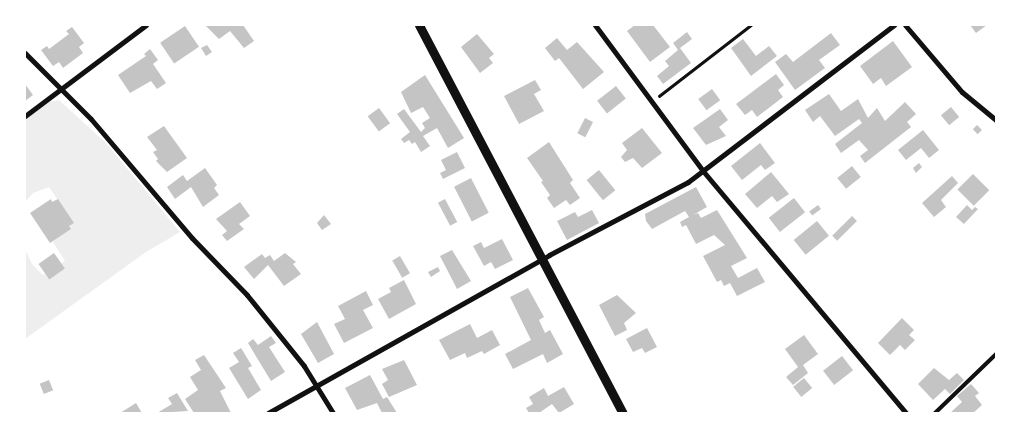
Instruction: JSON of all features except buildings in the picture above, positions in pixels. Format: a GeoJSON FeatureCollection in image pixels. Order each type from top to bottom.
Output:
{"type":"FeatureCollection","features":[{"type":"Feature","properties":{"kind":"street"},"geometry":{"type":"LineString","coordinates":[[25,116],[61,87],[146,25]]}},
{"type":"Feature","properties":{"kind":"street"},"geometry":{"type":"LineString","coordinates":[[419,25],[623,413]]}},
{"type":"Feature","properties":{"kind":"street"},"geometry":{"type":"LineString","coordinates":[[595,25],[703,171],[906,413]]}},
{"type":"Feature","properties":{"kind":"street"},"geometry":{"type":"LineString","coordinates":[[268,413],[316,384],[703,171],[894,25]]}},
{"type":"Feature","properties":{"kind":"street"},"geometry":{"type":"LineString","coordinates":[[904,25],[962,92],[996,120]]}},
{"type":"Feature","properties":{"kind":"street"},"geometry":{"type":"LineString","coordinates":[[25,53],[61,87],[192,238],[247,295],[316,384],[333,413]]}},
{"type":"Feature","properties":{"kind":"lane"},"geometry":{"type":"LineString","coordinates":[[935,413],[996,354]]}},
{"type":"Feature","properties":{"kind":"path"},"geometry":{"type":"LineString","coordinates":[[652,101],[751,25]]}},
{"type":"Feature","properties":{"kind":"shaded area"},"geometry":{"type":"Polygon","coordinates":[[[59,100],[107,144],[180,232],[146,252],[25,339],[25,249],[32,264],[43,275],[65,261],[53,242],[73,222],[49,187],[33,193],[25,202],[25,120],[48,102],[59,100]]]}}]}
